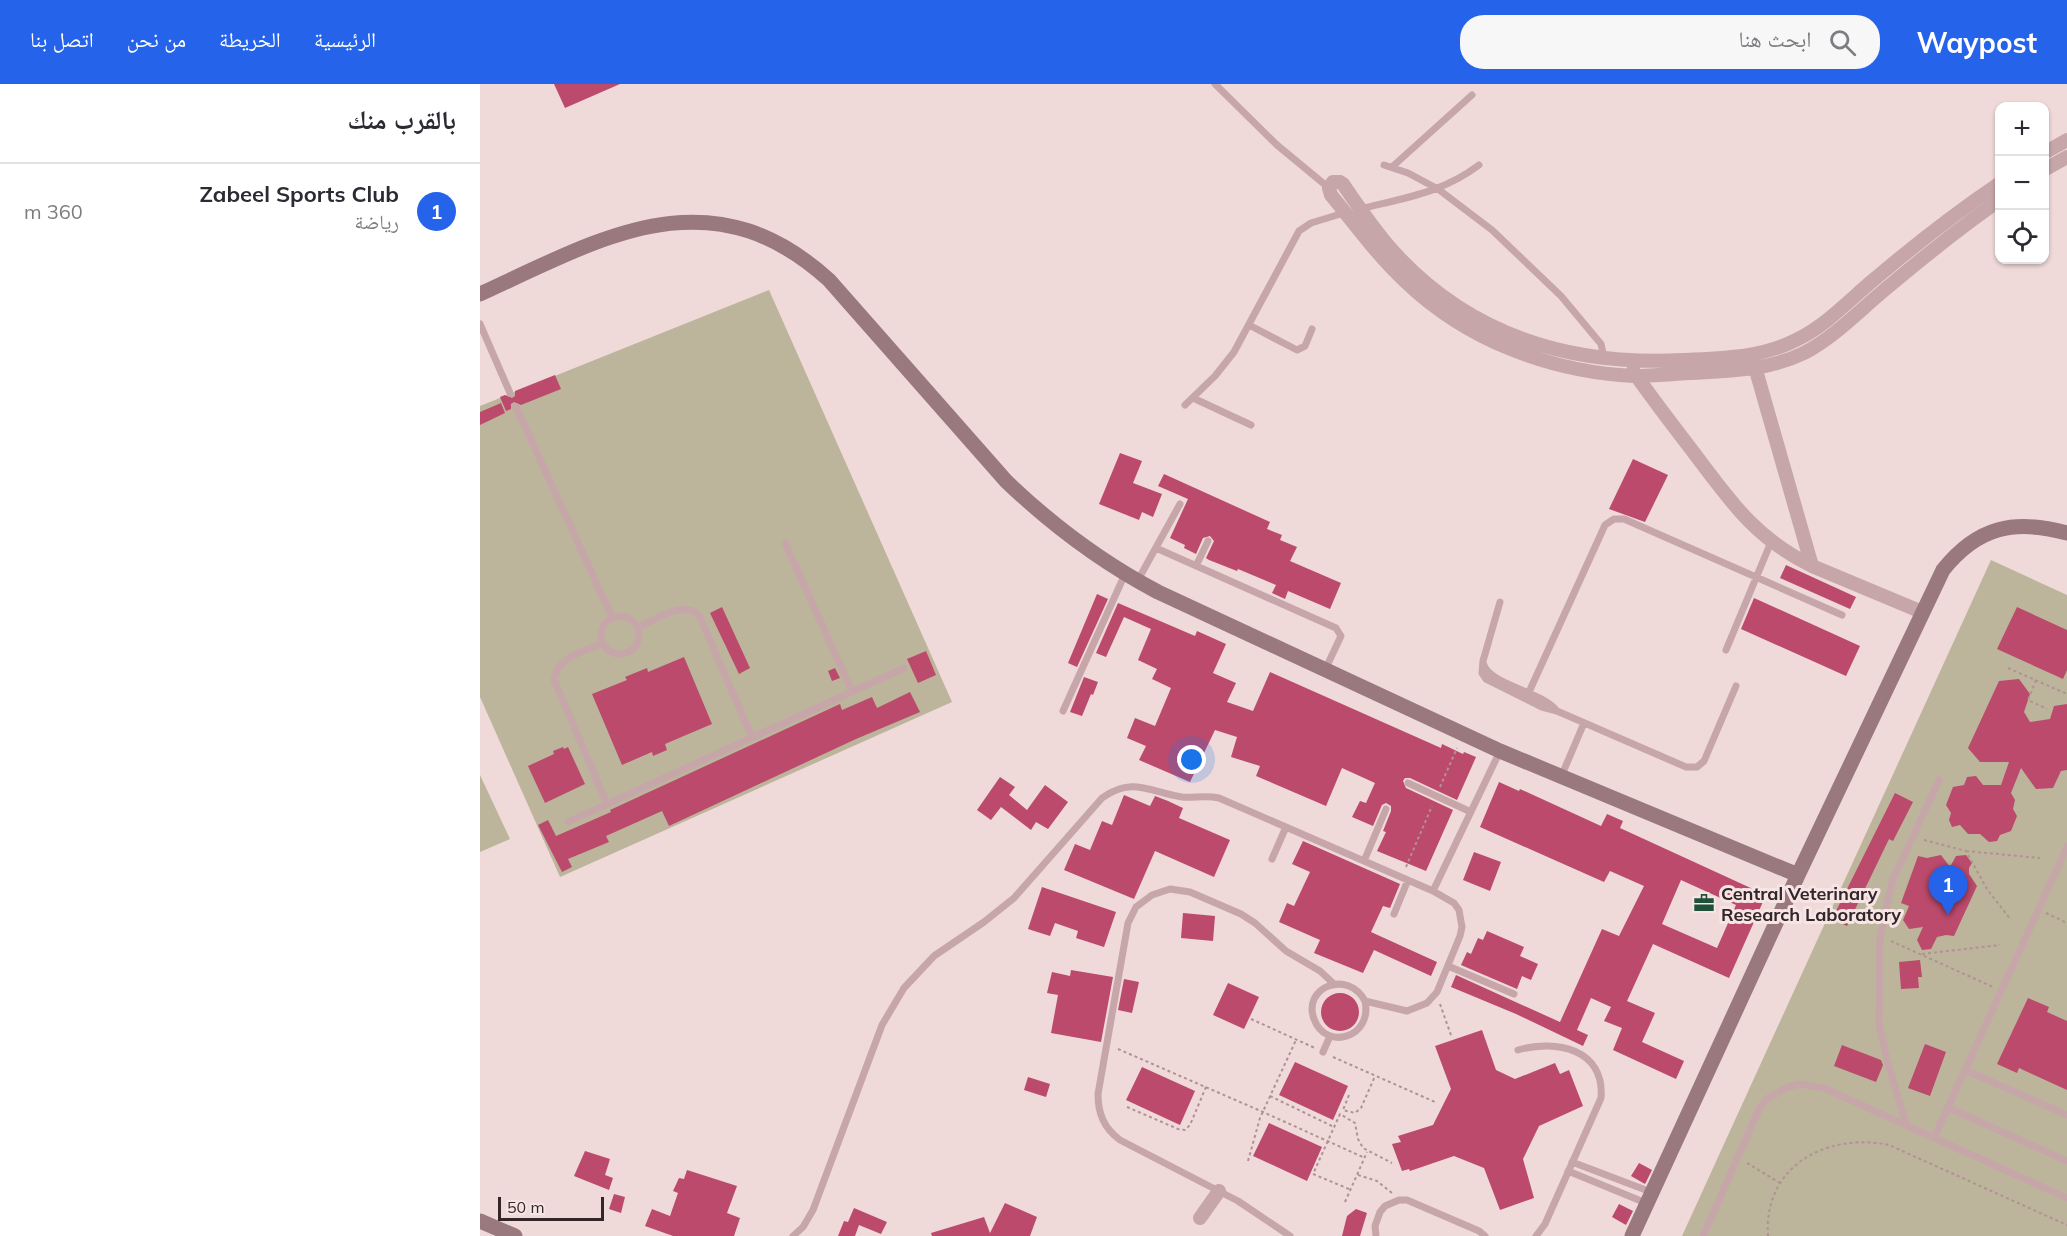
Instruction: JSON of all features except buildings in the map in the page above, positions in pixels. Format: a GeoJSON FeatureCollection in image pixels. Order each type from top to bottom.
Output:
{"type":"FeatureCollection","features":[{"type":"Feature","properties":{"kind":"street"},"geometry":{"type":"LineString","coordinates":[[2049,150],[2067,140]]}},
{"type":"Feature","properties":{"kind":"street"},"geometry":{"type":"LineString","coordinates":[[2049,167],[2067,157]]}},
{"type":"Feature","properties":{"kind":"street"},"geometry":{"type":"LineString","coordinates":[[1995,187],[1903,255],[1826,322],[1797,340],[1751,355],[1677,361],[1624,360],[1555,351],[1501,330],[1464,311],[1407,266],[1340,182],[1333,182],[1329,188],[1331,195],[1406,283],[1473,331],[1513,350],[1548,362],[1587,371],[1636,376],[1755,369],[1787,361],[1802,354],[1832,336],[1943,241],[1995,204]]}},
{"type":"Feature","properties":{"kind":"street"},"geometry":{"type":"LineString","coordinates":[[480,294],[582,247],[616,234],[652,225],[681,222],[711,223],[767,239],[800,256],[829,280],[1006,481],[1033,507],[1093,554],[1131,578],[1500,751],[1798,875]]}},
{"type":"Feature","properties":{"kind":"street"},"geometry":{"type":"LineString","coordinates":[[1797,340],[1802,354]]}},
{"type":"Feature","properties":{"kind":"street"},"geometry":{"type":"LineString","coordinates":[[1751,355],[1812,566]]}},
{"type":"Feature","properties":{"kind":"street"},"geometry":{"type":"LineString","coordinates":[[1624,360],[1739,512],[1771,542],[1812,566],[1922,612]]}},
{"type":"Feature","properties":{"kind":"street"},"geometry":{"type":"LineString","coordinates":[[1632,1236],[1798,875],[1943,570],[1966,545],[1995,530],[2027,525],[2067,533]]}},
{"type":"Feature","properties":{"kind":"street"},"geometry":{"type":"LineString","coordinates":[[1200,1218],[1220,1191]]}},
{"type":"Feature","properties":{"kind":"street"},"geometry":{"type":"LineString","coordinates":[[480,1221],[515,1236]]}},
{"type":"Feature","properties":{"kind":"lane"},"geometry":{"type":"LineString","coordinates":[[1215,84],[1276,145],[1329,188]]}},
{"type":"Feature","properties":{"kind":"lane"},"geometry":{"type":"LineString","coordinates":[[1472,95],[1388,166],[1408,173],[1438,189],[1492,230],[1541,276],[1598,339],[1603,348],[1604,358]]}},
{"type":"Feature","properties":{"kind":"lane"},"geometry":{"type":"LineString","coordinates":[[1185,405],[1225,364],[1249,325],[1299,231],[1311,223],[1346,212],[1438,189],[1467,175],[1479,165]]}},
{"type":"Feature","properties":{"kind":"lane"},"geometry":{"type":"LineString","coordinates":[[480,324],[510,393]]}},
{"type":"Feature","properties":{"kind":"lane"},"geometry":{"type":"LineString","coordinates":[[1249,325],[1297,350],[1305,346],[1312,329]]}},
{"type":"Feature","properties":{"kind":"lane"},"geometry":{"type":"LineString","coordinates":[[1193,398],[1251,425]]}},
{"type":"Feature","properties":{"kind":"lane"},"geometry":{"type":"LineString","coordinates":[[516,406],[612,617]]}},
{"type":"Feature","properties":{"kind":"lane"},"geometry":{"type":"LineString","coordinates":[[1063,711],[1131,578],[1156,548],[1180,504]]}},
{"type":"Feature","properties":{"kind":"lane"},"geometry":{"type":"LineString","coordinates":[[1529,692],[1605,525],[1614,519],[1624,519],[1842,615]]}},
{"type":"Feature","properties":{"kind":"lane"},"geometry":{"type":"LineString","coordinates":[[1196,566],[1208,541]]}},
{"type":"Feature","properties":{"kind":"lane"},"geometry":{"type":"LineString","coordinates":[[1726,650],[1771,542]]}},
{"type":"Feature","properties":{"kind":"lane"},"geometry":{"type":"LineString","coordinates":[[785,543],[852,691]]}},
{"type":"Feature","properties":{"kind":"lane"},"geometry":{"type":"LineString","coordinates":[[1156,548],[1339,630],[1340,639],[1325,670]]}},
{"type":"Feature","properties":{"kind":"lane"},"geometry":{"type":"LineString","coordinates":[[1500,602],[1483,661],[1482,673],[1486,679],[1542,707],[1557,711],[1686,767],[1696,767],[1704,761],[1736,686]]}},
{"type":"Feature","properties":{"kind":"lane"},"geometry":{"type":"LineString","coordinates":[[638,627],[682,609],[692,610],[699,615],[752,737]]}},
{"type":"Feature","properties":{"kind":"lane"},"geometry":{"type":"LineString","coordinates":[[612,617],[630,618],[638,627],[637,645],[628,653],[611,652],[603,643],[601,637],[603,625],[612,617]]}},
{"type":"Feature","properties":{"kind":"lane"},"geometry":{"type":"LineString","coordinates":[[603,643],[564,662],[556,670],[554,680],[607,804]]}},
{"type":"Feature","properties":{"kind":"lane"},"geometry":{"type":"LineString","coordinates":[[1483,661],[1490,674],[1546,700],[1557,711]]}},
{"type":"Feature","properties":{"kind":"lane"},"geometry":{"type":"LineString","coordinates":[[568,822],[904,668]]}},
{"type":"Feature","properties":{"kind":"lane"},"geometry":{"type":"LineString","coordinates":[[1561,777],[1584,723]]}},
{"type":"Feature","properties":{"kind":"lane"},"geometry":{"type":"LineString","coordinates":[[1433,891],[1500,751]]}},
{"type":"Feature","properties":{"kind":"lane"},"geometry":{"type":"LineString","coordinates":[[1906,1125],[1887,1060],[1880,1023],[1878,996],[1881,936],[1892,882],[1939,780]]}},
{"type":"Feature","properties":{"kind":"lane"},"geometry":{"type":"LineString","coordinates":[[1408,783],[1471,812]]}},
{"type":"Feature","properties":{"kind":"lane"},"geometry":{"type":"LineString","coordinates":[[793,1236],[803,1227],[813,1210],[882,1025],[904,988],[934,956],[984,922],[1014,898],[1102,798],[1117,789],[1134,786],[1184,797],[1212,796],[1433,891],[1454,903],[1461,918],[1460,936],[1437,992],[1427,1004],[1407,1011],[1365,1001]]}},
{"type":"Feature","properties":{"kind":"lane"},"geometry":{"type":"LineString","coordinates":[[1365,861],[1386,809]]}},
{"type":"Feature","properties":{"kind":"lane"},"geometry":{"type":"LineString","coordinates":[[1272,859],[1286,827]]}},
{"type":"Feature","properties":{"kind":"lane"},"geometry":{"type":"LineString","coordinates":[[1934,1138],[2067,847]]}},
{"type":"Feature","properties":{"kind":"lane"},"geometry":{"type":"LineString","coordinates":[[1394,914],[1408,880]]}},
{"type":"Feature","properties":{"kind":"lane"},"geometry":{"type":"LineString","coordinates":[[1290,1236],[1220,1191],[1120,1140],[1107,1128],[1099,1112],[1098,1103],[1128,923],[1136,907],[1143,900],[1161,891],[1180,889],[1242,914],[1293,957],[1320,971],[1334,984]]}},
{"type":"Feature","properties":{"kind":"lane"},"geometry":{"type":"LineString","coordinates":[[1448,966],[1514,994]]}},
{"type":"Feature","properties":{"kind":"lane"},"geometry":{"type":"LineString","coordinates":[[1334,984],[1350,985],[1362,994],[1365,1001],[1366,1017],[1359,1030],[1345,1037],[1330,1036],[1318,1026],[1312,1012],[1313,1004],[1321,991],[1334,984]]}},
{"type":"Feature","properties":{"kind":"lane"},"geometry":{"type":"LineString","coordinates":[[1323,1052],[1330,1036]]}},
{"type":"Feature","properties":{"kind":"lane"},"geometry":{"type":"LineString","coordinates":[[1518,1050],[1542,1045],[1566,1048],[1585,1057],[1597,1071],[1600,1080],[1600,1098],[1545,1224],[1536,1236]]}},
{"type":"Feature","properties":{"kind":"lane"},"geometry":{"type":"LineString","coordinates":[[1965,1070],[2067,1115]]}},
{"type":"Feature","properties":{"kind":"lane"},"geometry":{"type":"LineString","coordinates":[[1703,1236],[1760,1107],[1778,1091],[1794,1085],[1824,1088],[2067,1198]]}},
{"type":"Feature","properties":{"kind":"lane"},"geometry":{"type":"LineString","coordinates":[[1948,1108],[2067,1161]]}},
{"type":"Feature","properties":{"kind":"lane"},"geometry":{"type":"LineString","coordinates":[[1572,1162],[1649,1198]]}},
{"type":"Feature","properties":{"kind":"lane"},"geometry":{"type":"LineString","coordinates":[[1568,1171],[1649,1198]]}},
{"type":"Feature","properties":{"kind":"lane"},"geometry":{"type":"LineString","coordinates":[[1376,1236],[1375,1226],[1380,1212],[1392,1202],[1399,1200],[1407,1200],[1479,1231],[1485,1236]]}},
{"type":"Feature","properties":{"kind":"path"},"geometry":{"type":"LineString","coordinates":[[2008,668],[2067,694]]}},
{"type":"Feature","properties":{"kind":"path"},"geometry":{"type":"LineString","coordinates":[[2036,680],[2028,700],[2047,709]]}},
{"type":"Feature","properties":{"kind":"path"},"geometry":{"type":"LineString","coordinates":[[1912,837],[1966,851],[2040,858]]}},
{"type":"Feature","properties":{"kind":"path"},"geometry":{"type":"LineString","coordinates":[[1966,851],[1987,889],[2011,920]]}},
{"type":"Feature","properties":{"kind":"path"},"geometry":{"type":"LineString","coordinates":[[2038,910],[2067,923]]}},
{"type":"Feature","properties":{"kind":"path"},"geometry":{"type":"LineString","coordinates":[[1881,936],[2001,991]]}},
{"type":"Feature","properties":{"kind":"path"},"geometry":{"type":"LineString","coordinates":[[1921,954],[2000,945]]}},
{"type":"Feature","properties":{"kind":"path"},"geometry":{"type":"LineString","coordinates":[[1437,992],[1452,1038]]}},
{"type":"Feature","properties":{"kind":"path"},"geometry":{"type":"LineString","coordinates":[[1251,1019],[1435,1102]]}},
{"type":"Feature","properties":{"kind":"path"},"geometry":{"type":"LineString","coordinates":[[1248,1161],[1263,1112],[1296,1040]]}},
{"type":"Feature","properties":{"kind":"path"},"geometry":{"type":"LineString","coordinates":[[1107,1045],[1365,1158]]}},
{"type":"Feature","properties":{"kind":"path"},"geometry":{"type":"LineString","coordinates":[[1349,1095],[1343,1110],[1352,1113],[1359,1111],[1375,1076]]}},
{"type":"Feature","properties":{"kind":"path"},"geometry":{"type":"LineString","coordinates":[[1127,1107],[1185,1130],[1190,1125],[1206,1087]]}},
{"type":"Feature","properties":{"kind":"path"},"geometry":{"type":"LineString","coordinates":[[1270,1096],[1334,1127]]}},
{"type":"Feature","properties":{"kind":"path"},"geometry":{"type":"LineString","coordinates":[[1349,1189],[1313,1174],[1340,1114],[1356,1125],[1360,1144],[1367,1152],[1392,1163]]}},
{"type":"Feature","properties":{"kind":"path"},"geometry":{"type":"LineString","coordinates":[[1768,1236],[1771,1206],[1780,1183],[1798,1163],[1822,1149],[1848,1141],[1889,1145],[2067,1225]]}},
{"type":"Feature","properties":{"kind":"path"},"geometry":{"type":"LineString","coordinates":[[1345,1202],[1367,1152]]}},
{"type":"Feature","properties":{"kind":"path"},"geometry":{"type":"LineString","coordinates":[[1737,1157],[1780,1183]]}},
{"type":"Feature","properties":{"kind":"path"},"geometry":{"type":"LineString","coordinates":[[1358,1175],[1377,1181],[1399,1200]]}},
{"type":"Feature","properties":{"kind":"shaded area"},"geometry":{"type":"Polygon","coordinates":[[[769,290],[952,702],[560,877],[480,697],[480,406],[769,290]]]}},
{"type":"Feature","properties":{"kind":"shaded area"},"geometry":{"type":"Polygon","coordinates":[[[1991,560],[2067,595],[2067,1236],[1682,1236],[1991,560]]]}},
{"type":"Feature","properties":{"kind":"shaded area"},"geometry":{"type":"Polygon","coordinates":[[[480,775],[510,839],[480,852],[480,775]]]}},
{"type":"Feature","properties":{"kind":"place","name":"Central Veterinary Research Laboratory"},"geometry":{"type":"Point","coordinates":[1704,903]}},
{"type":"Feature","properties":{"kind":"place","name":"Zabeel Sports Club"},"geometry":{"type":"Point","coordinates":[1948,915]}}]}
